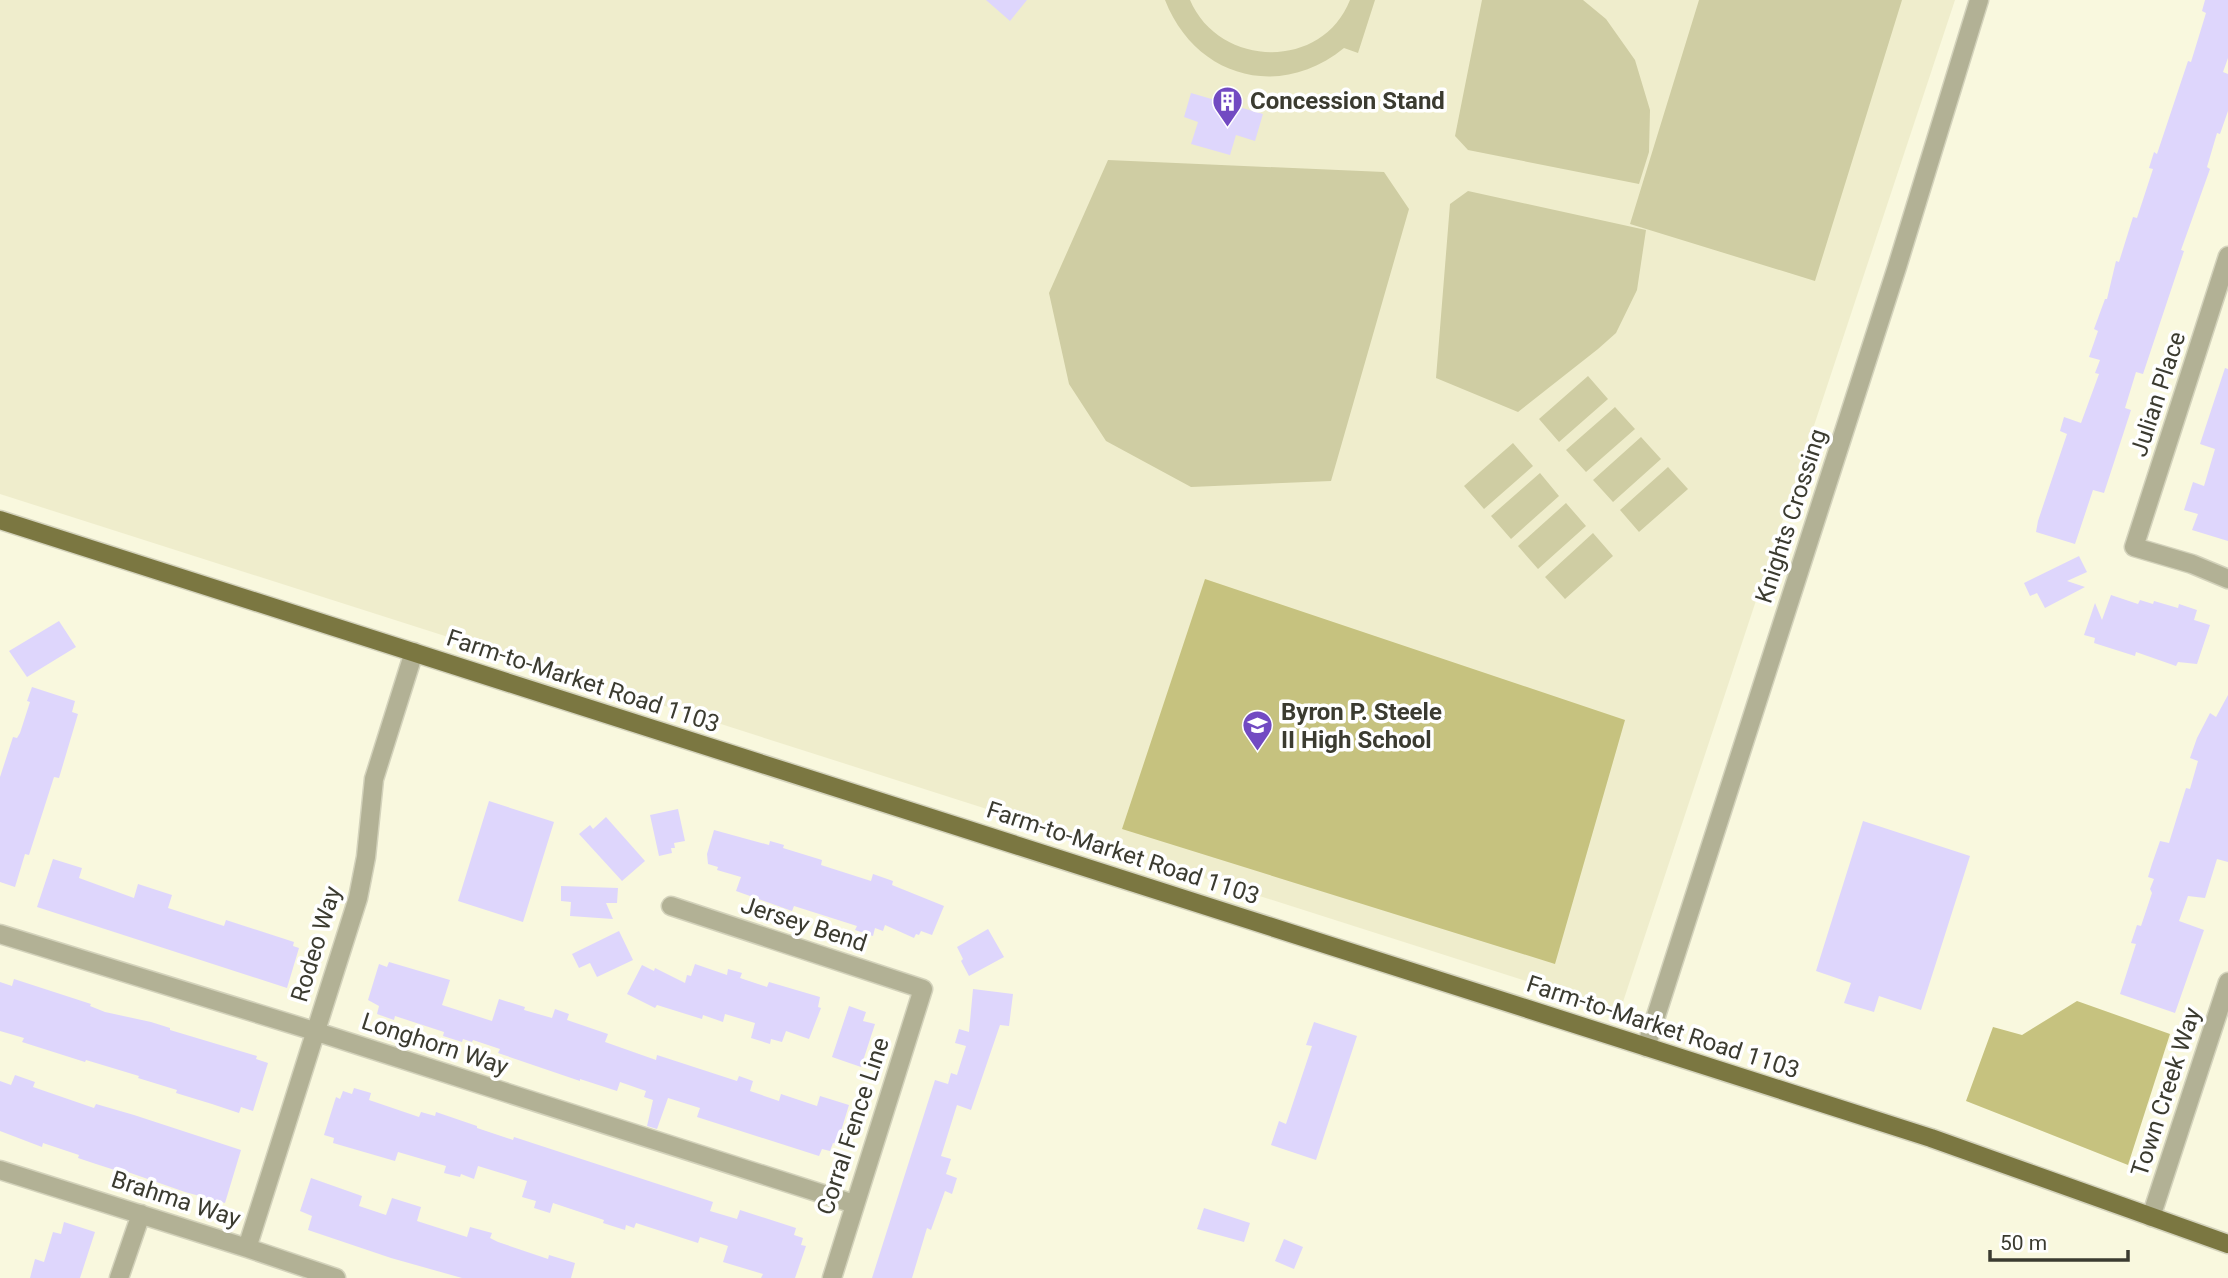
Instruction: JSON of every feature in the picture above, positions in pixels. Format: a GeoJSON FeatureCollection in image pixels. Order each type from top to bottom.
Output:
{"type":"FeatureCollection","features":[{"type":"Feature","properties":{"kind":"main road","name":"Farm-to-Market Road 1103"},"geometry":{"type":"LineString","coordinates":[[0,520],[1931,1138],[2228,1244]]}},
{"type":"Feature","properties":{"kind":"street","name":"Knights Crossing"},"geometry":{"type":"LineString","coordinates":[[1646,1047],[1897,267],[1979,0]]}},
{"type":"Feature","properties":{"kind":"street","name":"Julian Place"},"geometry":{"type":"LineString","coordinates":[[2228,256],[2134,547],[2192,564],[2228,579]]}},
{"type":"Feature","properties":{"kind":"street","name":"Rodeo Way"},"geometry":{"type":"LineString","coordinates":[[247,1248],[358,898],[366,857],[374,779],[414,652]]}},
{"type":"Feature","properties":{"kind":"street","name":"Jersey Bend"},"geometry":{"type":"LineString","coordinates":[[671,906],[923,989]]}},
{"type":"Feature","properties":{"kind":"street","name":"Longhorn Way"},"geometry":{"type":"LineString","coordinates":[[0,934],[314,1031],[854,1204]]}},
{"type":"Feature","properties":{"kind":"street","name":"Town Creek Way"},"geometry":{"type":"LineString","coordinates":[[2151,1217],[2228,982]]}},
{"type":"Feature","properties":{"kind":"street","name":"Corral Fence Line"},"geometry":{"type":"LineString","coordinates":[[832,1278],[923,989]]}},
{"type":"Feature","properties":{"kind":"street","name":"Brahma Way"},"geometry":{"type":"LineString","coordinates":[[0,1170],[336,1278]]}},
{"type":"Feature","properties":{"kind":"street"},"geometry":{"type":"LineString","coordinates":[[119,1278],[141,1214]]}},
{"type":"Feature","properties":{"kind":"shaded area","name":"Byron P. Steele II High School"},"geometry":{"type":"Polygon","coordinates":[[[0,0],[1955,0],[1620,1011],[0,494],[0,0]]]}},
{"type":"Feature","properties":{"kind":"shaded area"},"geometry":{"type":"Polygon","coordinates":[[[1165,0],[1190,0],[1204,22],[1223,39],[1246,49],[1270,52],[1295,49],[1317,40],[1336,23],[1350,0],[1375,0],[1358,53],[1344,48],[1319,64],[1293,74],[1267,76],[1241,73],[1218,63],[1196,47],[1179,26],[1165,0]]]}},
{"type":"Feature","properties":{"kind":"shaded area"},"geometry":{"type":"Polygon","coordinates":[[[1482,0],[1583,0],[1606,19],[1635,60],[1650,110],[1649,152],[1639,184],[1468,150],[1455,136],[1482,0]]]}},
{"type":"Feature","properties":{"kind":"shaded area"},"geometry":{"type":"Polygon","coordinates":[[[1699,0],[1902,0],[1815,281],[1630,224],[1699,0]]]}},
{"type":"Feature","properties":{"kind":"shaded area"},"geometry":{"type":"Polygon","coordinates":[[[1108,160],[1384,172],[1409,209],[1331,481],[1191,487],[1106,441],[1069,384],[1049,293],[1108,160]]]}},
{"type":"Feature","properties":{"kind":"shaded area"},"geometry":{"type":"Polygon","coordinates":[[[1468,191],[1646,230],[1637,290],[1616,333],[1518,412],[1436,378],[1450,204],[1468,191]]]}},
{"type":"Feature","properties":{"kind":"shaded area"},"geometry":{"type":"Polygon","coordinates":[[[1588,376],[1608,399],[1559,442],[1539,419],[1588,376]]]}},
{"type":"Feature","properties":{"kind":"shaded area"},"geometry":{"type":"Polygon","coordinates":[[[1615,407],[1635,429],[1586,472],[1566,450],[1615,407]]]}},
{"type":"Feature","properties":{"kind":"shaded area"},"geometry":{"type":"Polygon","coordinates":[[[1641,437],[1661,459],[1613,502],[1593,480],[1641,437]]]}},
{"type":"Feature","properties":{"kind":"shaded area"},"geometry":{"type":"Polygon","coordinates":[[[1513,443],[1533,466],[1484,509],[1464,486],[1513,443]]]}},
{"type":"Feature","properties":{"kind":"shaded area"},"geometry":{"type":"Polygon","coordinates":[[[1668,467],[1688,489],[1639,532],[1620,510],[1668,467]]]}},
{"type":"Feature","properties":{"kind":"shaded area"},"geometry":{"type":"Polygon","coordinates":[[[1540,473],[1559,496],[1511,539],[1491,516],[1540,473]]]}},
{"type":"Feature","properties":{"kind":"shaded area"},"geometry":{"type":"Polygon","coordinates":[[[1566,503],[1586,526],[1538,569],[1518,546],[1566,503]]]}},
{"type":"Feature","properties":{"kind":"shaded area"},"geometry":{"type":"Polygon","coordinates":[[[1593,533],[1613,556],[1565,599],[1545,577],[1593,533]]]}},
{"type":"Feature","properties":{"kind":"shaded area"},"geometry":{"type":"Polygon","coordinates":[[[1205,579],[1625,720],[1555,964],[1122,829],[1205,579]]]}},
{"type":"Feature","properties":{"kind":"shaded area"},"geometry":{"type":"Polygon","coordinates":[[[2077,1001],[2170,1034],[2128,1165],[1966,1101],[1993,1027],[2022,1035],[2077,1001]]]}},
{"type":"Feature","properties":{"kind":"building"},"geometry":{"type":"Polygon","coordinates":[[[986,0],[1027,0],[1010,21],[986,0]]]}},
{"type":"Feature","properties":{"kind":"building"},"geometry":{"type":"Polygon","coordinates":[[[2205,0],[2228,0],[2228,58],[2223,72],[2228,74],[2228,111],[2220,134],[2217,133],[2207,167],[2210,169],[2181,250],[2184,251],[2143,374],[2136,372],[2125,408],[2131,410],[2104,493],[2093,490],[2075,544],[2036,532],[2038,521],[2067,434],[2060,431],[2064,417],[2081,423],[2099,374],[2095,373],[2100,360],[2089,357],[2098,331],[2094,329],[2107,299],[2116,261],[2119,262],[2133,217],[2137,218],[2153,169],[2149,168],[2154,152],[2157,154],[2188,61],[2191,62],[2206,13],[2202,11],[2205,0]]]}},
{"type":"Feature","properties":{"kind":"building","name":"Concession Stand"},"geometry":{"type":"Polygon","coordinates":[[[1191,93],[1263,114],[1255,141],[1236,135],[1230,155],[1191,144],[1198,122],[1184,117],[1191,93]]]}},
{"type":"Feature","properties":{"kind":"building"},"geometry":{"type":"Polygon","coordinates":[[[2225,368],[2228,369],[2228,541],[2192,530],[2198,514],[2184,510],[2193,482],[2204,486],[2215,449],[2200,444],[2225,368]]]}},
{"type":"Feature","properties":{"kind":"building"},"geometry":{"type":"Polygon","coordinates":[[[2079,556],[2087,572],[2067,581],[2085,587],[2045,608],[2037,593],[2030,596],[2024,583],[2079,556]]]}},
{"type":"Feature","properties":{"kind":"building"},"geometry":{"type":"Polygon","coordinates":[[[2111,595],[2138,604],[2140,600],[2153,604],[2154,601],[2178,608],[2179,604],[2197,610],[2194,620],[2210,625],[2197,664],[2178,662],[2176,666],[2136,652],[2135,656],[2094,643],[2095,638],[2084,635],[2095,603],[2102,620],[2111,595]]]}},
{"type":"Feature","properties":{"kind":"building"},"geometry":{"type":"Polygon","coordinates":[[[59,621],[76,647],[27,677],[9,651],[59,621]]]}},
{"type":"Feature","properties":{"kind":"building"},"geometry":{"type":"Polygon","coordinates":[[[32,687],[75,701],[72,712],[78,714],[59,778],[54,777],[29,855],[25,854],[15,887],[0,882],[0,777],[13,737],[17,738],[20,733],[32,687]]]}},
{"type":"Feature","properties":{"kind":"building"},"geometry":{"type":"Polygon","coordinates":[[[2228,695],[2228,862],[2217,859],[2205,898],[2188,896],[2179,921],[2204,930],[2175,1013],[2120,994],[2136,944],[2131,943],[2137,925],[2141,926],[2152,893],[2150,889],[2154,879],[2148,877],[2152,864],[2160,841],[2169,843],[2186,788],[2190,789],[2198,761],[2190,758],[2197,738],[2210,713],[2216,717],[2228,695]]]}},
{"type":"Feature","properties":{"kind":"building"},"geometry":{"type":"Polygon","coordinates":[[[489,801],[554,822],[523,922],[458,901],[489,801]]]}},
{"type":"Feature","properties":{"kind":"building"},"geometry":{"type":"Polygon","coordinates":[[[678,809],[685,841],[674,843],[672,853],[659,856],[650,815],[678,809]]]}},
{"type":"Feature","properties":{"kind":"building"},"geometry":{"type":"Polygon","coordinates":[[[606,817],[645,861],[622,881],[579,834],[590,825],[593,829],[606,817]]]}},
{"type":"Feature","properties":{"kind":"building"},"geometry":{"type":"Polygon","coordinates":[[[1863,821],[1970,856],[1921,1010],[1879,996],[1874,1012],[1844,1003],[1851,983],[1816,971],[1863,821]]]}},
{"type":"Feature","properties":{"kind":"building"},"geometry":{"type":"Polygon","coordinates":[[[714,830],[769,845],[770,841],[784,845],[783,848],[822,860],[821,865],[871,881],[873,874],[893,881],[892,885],[944,906],[932,935],[921,931],[914,938],[885,925],[883,931],[875,928],[873,936],[855,930],[857,926],[794,906],[792,911],[736,891],[741,877],[717,870],[718,867],[708,864],[707,854],[714,830]]]}},
{"type":"Feature","properties":{"kind":"building"},"geometry":{"type":"Polygon","coordinates":[[[53,859],[82,868],[79,878],[134,898],[138,884],[172,895],[168,908],[224,926],[226,920],[294,942],[293,946],[299,948],[287,988],[37,907],[53,859]]]}},
{"type":"Feature","properties":{"kind":"building"},"geometry":{"type":"Polygon","coordinates":[[[561,886],[618,888],[617,903],[606,903],[613,919],[570,916],[571,902],[561,901],[561,886]]]}},
{"type":"Feature","properties":{"kind":"building"},"geometry":{"type":"Polygon","coordinates":[[[988,929],[1004,957],[969,976],[957,947],[988,929]]]}},
{"type":"Feature","properties":{"kind":"building"},"geometry":{"type":"Polygon","coordinates":[[[619,931],[633,960],[597,977],[590,963],[579,968],[572,954],[619,931]]]}},
{"type":"Feature","properties":{"kind":"building"},"geometry":{"type":"Polygon","coordinates":[[[389,962],[450,980],[442,1005],[492,1021],[499,999],[552,1018],[555,1009],[569,1014],[567,1020],[608,1034],[605,1042],[656,1060],[657,1055],[737,1081],[739,1076],[753,1081],[750,1091],[779,1101],[781,1094],[817,1106],[820,1096],[849,1105],[837,1144],[833,1143],[830,1151],[822,1149],[819,1156],[697,1117],[700,1108],[668,1098],[657,1129],[647,1126],[653,1100],[644,1097],[646,1091],[620,1082],[617,1091],[580,1081],[498,1053],[500,1049],[473,1040],[463,1039],[462,1042],[443,1036],[444,1032],[395,1016],[394,1020],[377,1014],[379,1006],[368,1000],[379,964],[387,967],[389,962]]]}},
{"type":"Feature","properties":{"kind":"building"},"geometry":{"type":"Polygon","coordinates":[[[695,964],[727,975],[728,969],[742,973],[740,978],[767,987],[769,982],[820,997],[818,1007],[821,1008],[809,1039],[786,1031],[782,1042],[771,1039],[770,1044],[751,1038],[755,1023],[725,1014],[723,1022],[703,1015],[702,1019],[657,1005],[655,1008],[627,994],[642,965],[654,971],[655,968],[685,983],[695,964]]]}},
{"type":"Feature","properties":{"kind":"building"},"geometry":{"type":"Polygon","coordinates":[[[14,979],[91,1004],[90,1006],[105,1012],[151,1022],[257,1056],[256,1059],[268,1063],[253,1111],[241,1107],[239,1113],[176,1093],[177,1090],[138,1078],[139,1076],[22,1042],[24,1038],[0,1031],[0,982],[12,986],[14,979]]]}},
{"type":"Feature","properties":{"kind":"building"},"geometry":{"type":"Polygon","coordinates":[[[973,989],[1013,994],[1009,1026],[1000,1025],[971,1110],[957,1105],[941,1156],[951,1159],[946,1174],[957,1178],[952,1194],[945,1191],[931,1230],[927,1228],[912,1278],[872,1278],[935,1080],[948,1084],[951,1073],[957,1075],[966,1046],[955,1043],[959,1029],[969,1032],[973,989]]]}},
{"type":"Feature","properties":{"kind":"building"},"geometry":{"type":"Polygon","coordinates":[[[849,1006],[866,1012],[863,1021],[875,1024],[861,1067],[832,1057],[849,1006]]]}},
{"type":"Feature","properties":{"kind":"building"},"geometry":{"type":"Polygon","coordinates":[[[1314,1022],[1357,1036],[1316,1160],[1271,1145],[1279,1121],[1286,1124],[1312,1046],[1306,1045],[1314,1022]]]}},
{"type":"Feature","properties":{"kind":"building"},"geometry":{"type":"Polygon","coordinates":[[[15,1075],[35,1082],[33,1087],[94,1108],[96,1104],[241,1150],[225,1203],[96,1164],[78,1158],[79,1155],[43,1143],[42,1147],[0,1131],[0,1081],[11,1085],[15,1075]]]}},
{"type":"Feature","properties":{"kind":"building"},"geometry":{"type":"Polygon","coordinates":[[[354,1088],[371,1093],[369,1100],[419,1117],[421,1112],[435,1116],[436,1112],[513,1140],[514,1137],[713,1202],[710,1211],[737,1219],[740,1210],[796,1228],[794,1235],[803,1238],[801,1245],[806,1246],[795,1278],[761,1278],[763,1274],[723,1262],[728,1246],[700,1237],[698,1243],[636,1223],[634,1228],[626,1225],[625,1230],[553,1203],[550,1213],[534,1208],[536,1201],[522,1197],[527,1181],[478,1166],[474,1179],[461,1174],[460,1177],[444,1173],[446,1166],[398,1152],[395,1161],[333,1143],[334,1138],[324,1135],[336,1097],[340,1099],[343,1091],[352,1094],[354,1088]]]}},
{"type":"Feature","properties":{"kind":"building"},"geometry":{"type":"Polygon","coordinates":[[[311,1178],[362,1196],[359,1206],[386,1215],[392,1198],[421,1207],[417,1221],[467,1237],[470,1227],[492,1233],[490,1238],[498,1242],[548,1259],[549,1255],[575,1263],[571,1278],[462,1278],[308,1230],[312,1216],[300,1211],[311,1178]]]}},
{"type":"Feature","properties":{"kind":"building"},"geometry":{"type":"Polygon","coordinates":[[[1204,1208],[1250,1223],[1244,1242],[1197,1229],[1204,1208]]]}},
{"type":"Feature","properties":{"kind":"building"},"geometry":{"type":"Polygon","coordinates":[[[64,1222],[95,1232],[80,1278],[30,1278],[35,1259],[44,1262],[53,1232],[61,1234],[64,1222]]]}},
{"type":"Feature","properties":{"kind":"building"},"geometry":{"type":"Polygon","coordinates":[[[1284,1239],[1303,1247],[1294,1269],[1275,1261],[1284,1239]]]}},
{"type":"Feature","properties":{"kind":"place","name":"Concession Stand"},"geometry":{"type":"Point","coordinates":[1227,128]}},
{"type":"Feature","properties":{"kind":"place","name":"Byron P. Steele II High School"},"geometry":{"type":"Point","coordinates":[1258,753]}}]}
